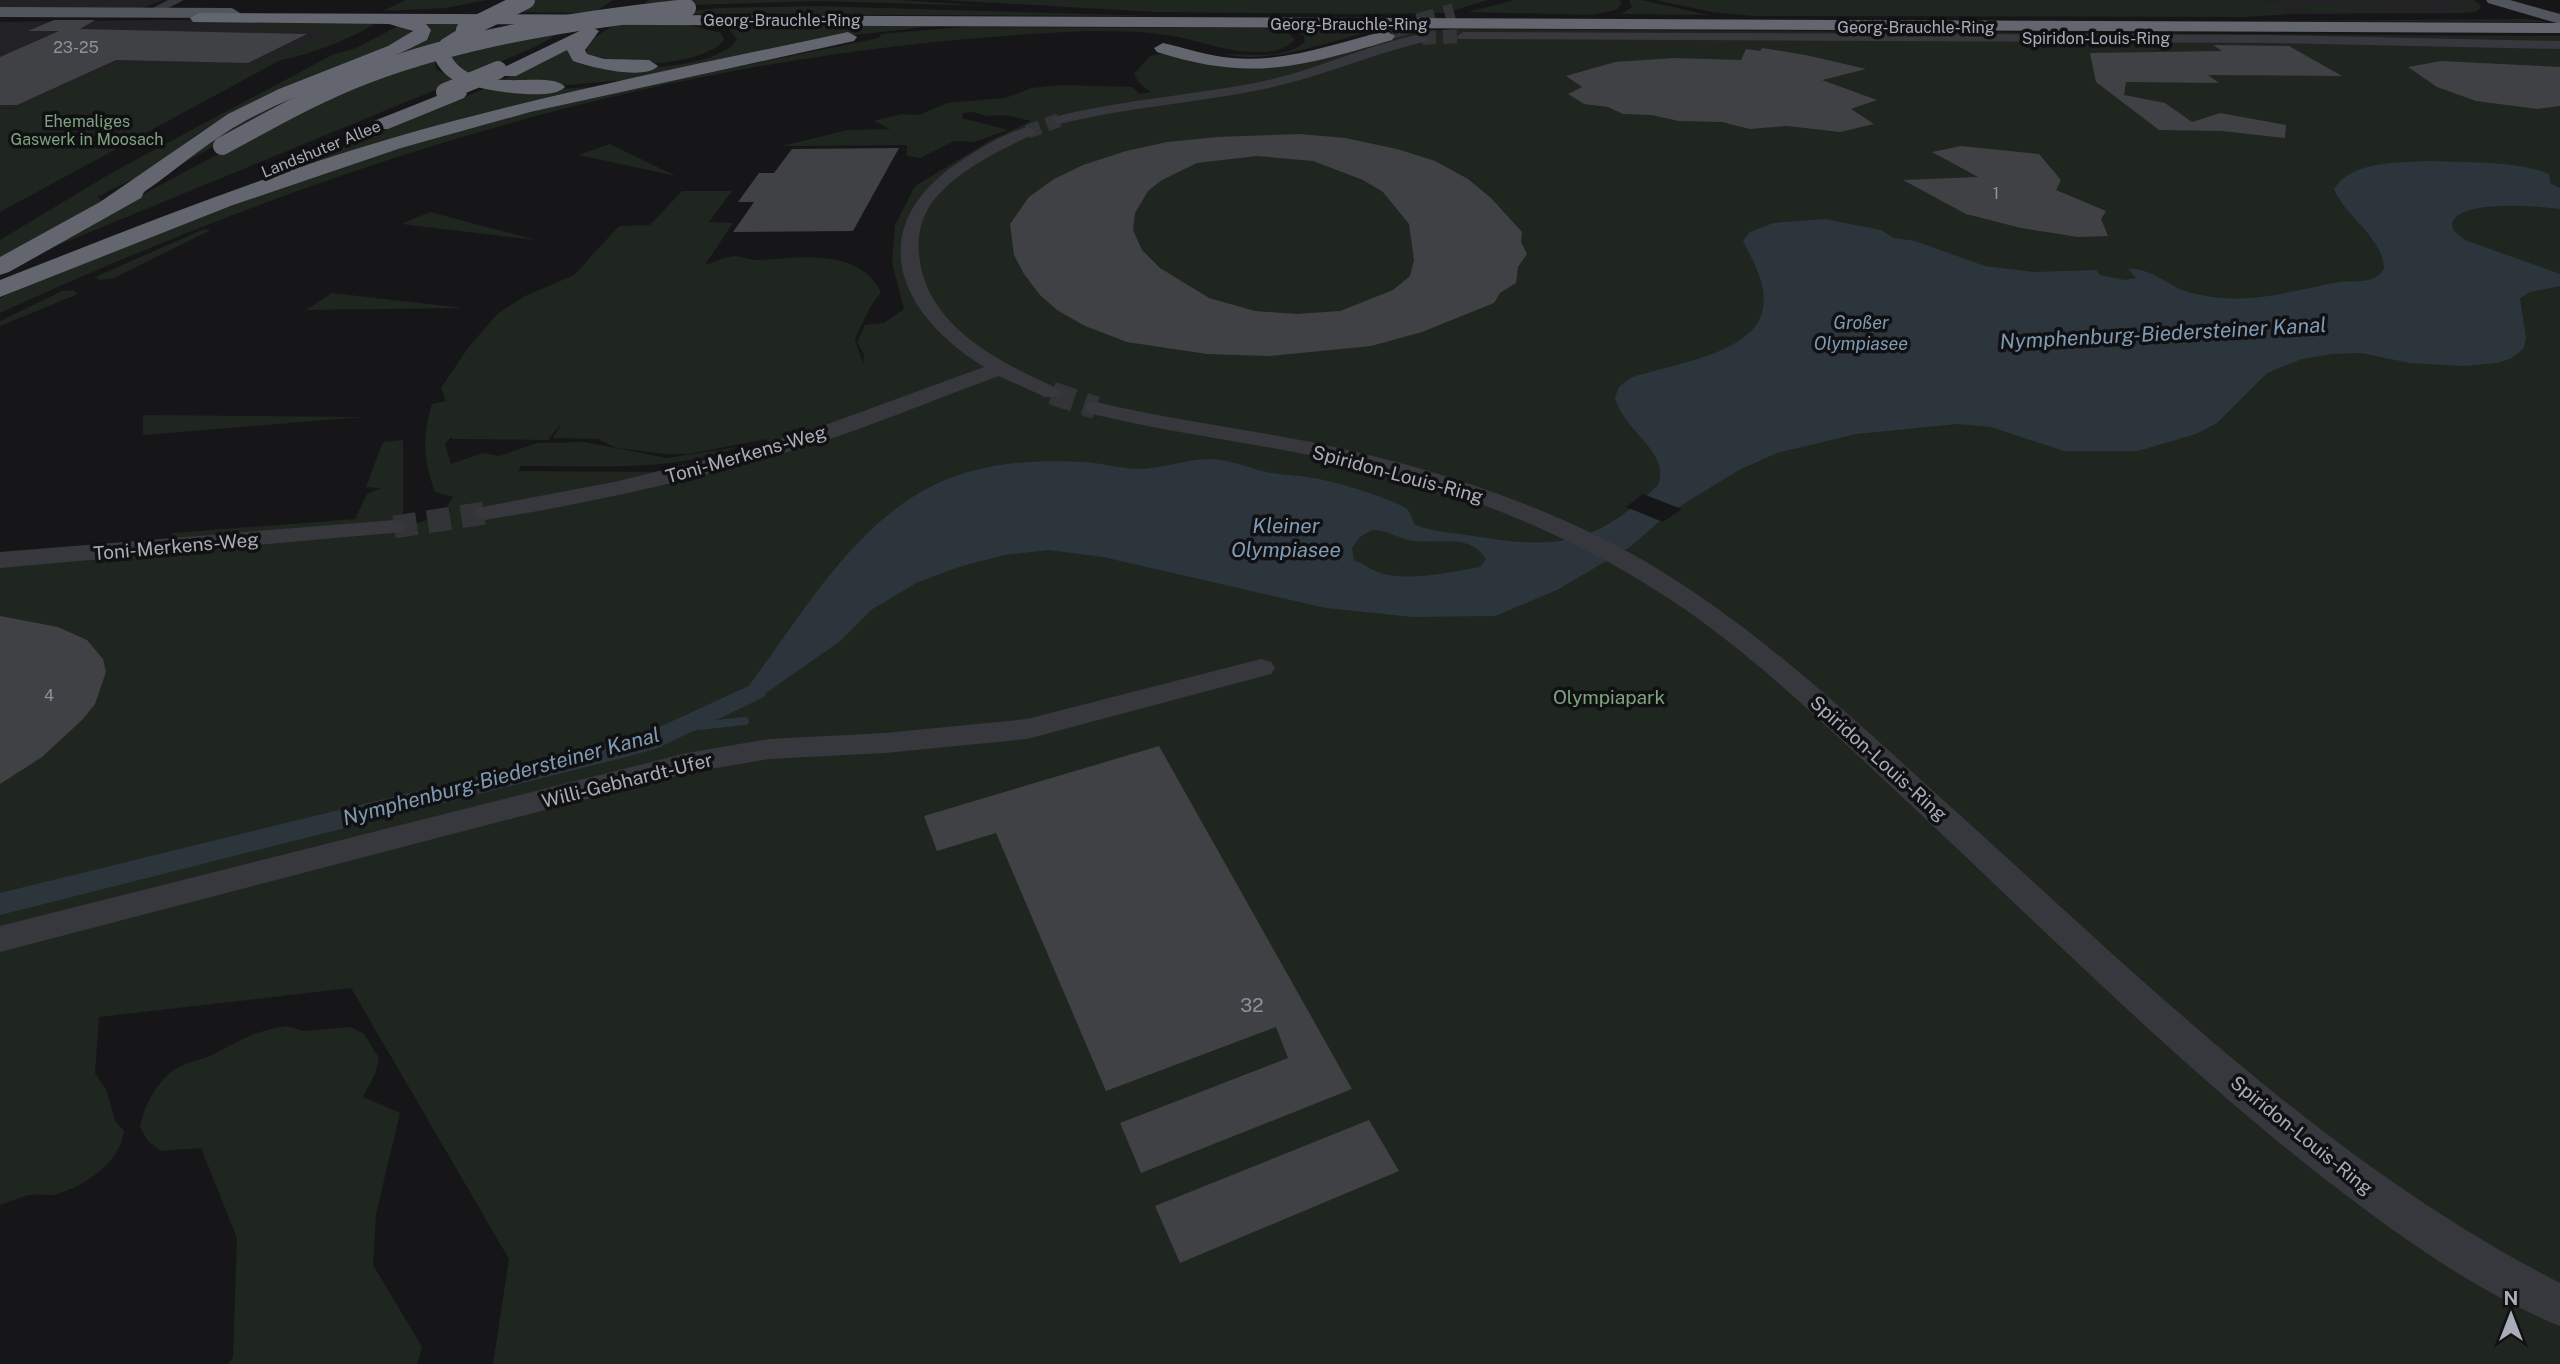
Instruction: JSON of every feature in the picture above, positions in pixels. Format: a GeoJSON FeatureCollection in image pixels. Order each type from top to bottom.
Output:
{"type":"FeatureCollection","features":[{"type":"Feature","properties":{"kind":"highway"},"geometry":{"type":"LineString","coordinates":[[391,16],[462,8],[494,0]]}},
{"type":"Feature","properties":{"kind":"highway"},"geometry":{"type":"LineString","coordinates":[[526,0],[457,35],[447,44],[442,56],[444,66],[451,72],[480,82],[517,87],[572,87],[661,76]]}},
{"type":"Feature","properties":{"kind":"highway"},"geometry":{"type":"LineString","coordinates":[[2477,18],[2492,11],[2487,0]]}},
{"type":"Feature","properties":{"kind":"highway","name":"Landshuter Allee"},"geometry":{"type":"LineString","coordinates":[[0,289],[504,71],[583,31],[629,2]]}},
{"type":"Feature","properties":{"kind":"highway"},"geometry":{"type":"LineString","coordinates":[[0,267],[109,205],[296,107],[363,76],[429,54],[507,35],[609,17],[687,8],[781,4],[1038,10],[1233,20],[1285,29],[1295,33],[1300,41],[1283,50],[1253,53],[1175,47]]}},
{"type":"Feature","properties":{"kind":"highway"},"geometry":{"type":"LineString","coordinates":[[974,4],[1038,10]]}},
{"type":"Feature","properties":{"kind":"highway"},"geometry":{"type":"LineString","coordinates":[[1175,47],[1220,63],[1283,63],[1403,32],[1457,24],[1478,6]]}},
{"type":"Feature","properties":{"kind":"highway"},"geometry":{"type":"LineString","coordinates":[[1592,19],[1627,7]]}},
{"type":"Feature","properties":{"kind":"highway"},"geometry":{"type":"LineString","coordinates":[[1684,8],[1758,19]]}},
{"type":"Feature","properties":{"kind":"highway","name":"Georg-Brauchle-Ring"},"geometry":{"type":"LineString","coordinates":[[232,13],[1056,23],[1233,20],[1457,24],[2173,24]]}},
{"type":"Feature","properties":{"kind":"highway"},"geometry":{"type":"LineString","coordinates":[[109,205],[246,112],[315,80],[401,47],[421,36],[422,30],[419,27],[391,16]]}},
{"type":"Feature","properties":{"kind":"highway","name":"Georg-Brauchle-Ring"},"geometry":{"type":"LineString","coordinates":[[199,18],[391,16],[1233,20],[1758,19],[2173,24]]}},
{"type":"Feature","properties":{"kind":"highway"},"geometry":{"type":"LineString","coordinates":[[2173,24],[2477,18],[2559,21]]}},
{"type":"Feature","properties":{"kind":"highway"},"geometry":{"type":"LineString","coordinates":[[583,31],[576,54],[592,63],[616,66],[648,66],[692,60],[713,53],[732,41],[732,34],[719,27],[671,20]]}},
{"type":"Feature","properties":{"kind":"highway"},"geometry":{"type":"LineString","coordinates":[[2173,24],[2559,21]]}},
{"type":"Feature","properties":{"kind":"highway"},"geometry":{"type":"LineString","coordinates":[[0,289],[225,200],[355,156],[526,107],[661,76],[865,35],[947,26],[1056,23]]}},
{"type":"Feature","properties":{"kind":"highway"},"geometry":{"type":"LineString","coordinates":[[1175,47],[1253,60],[1290,56],[1391,30]]}},
{"type":"Feature","properties":{"kind":"highway","name":"Landshuter Allee"},"geometry":{"type":"LineString","coordinates":[[359,127],[451,93]]}},
{"type":"Feature","properties":{"kind":"highway","name":"Landshuter Allee"},"geometry":{"type":"LineString","coordinates":[[0,280],[260,167]]}},
{"type":"Feature","properties":{"kind":"main road"},"geometry":{"type":"LineString","coordinates":[[2493,0],[2559,21]]}},
{"type":"Feature","properties":{"kind":"main road"},"geometry":{"type":"LineString","coordinates":[[2528,0],[2559,21]]}},
{"type":"Feature","properties":{"kind":"main road","name":"Georg-Brauchle-Ring"},"geometry":{"type":"LineString","coordinates":[[143,16],[232,13]]}},
{"type":"Feature","properties":{"kind":"main road","name":"Georg-Brauchle-Ring"},"geometry":{"type":"LineString","coordinates":[[6,15],[199,18]]}},
{"type":"Feature","properties":{"kind":"street"},"geometry":{"type":"LineString","coordinates":[[143,16],[178,0]]}},
{"type":"Feature","properties":{"kind":"street","name":"Spiridon-Louis-Ring"},"geometry":{"type":"LineString","coordinates":[[1457,24],[2560,45]]}},
{"type":"Feature","properties":{"kind":"street"},"geometry":{"type":"LineString","coordinates":[[1059,120],[1113,106],[1240,89],[1297,78],[1382,47],[1422,38]]}},
{"type":"Feature","properties":{"kind":"street"},"geometry":{"type":"LineString","coordinates":[[1027,132],[991,148],[954,173],[928,197],[910,229],[911,274],[930,312],[977,354],[1052,393]]}},
{"type":"Feature","properties":{"kind":"street","name":"Toni-Merkens-Weg"},"geometry":{"type":"LineString","coordinates":[[485,513],[631,486],[763,452],[827,432],[1000,368]]}},
{"type":"Feature","properties":{"kind":"street","name":"Spiridon-Louis-Ring"},"geometry":{"type":"LineString","coordinates":[[1096,408],[1162,424],[1315,449],[1373,463],[1471,492],[1554,526],[1634,567],[1701,609],[1798,685],[2186,1039],[2311,1148],[2452,1246],[2513,1282],[2560,1305]]}},
{"type":"Feature","properties":{"kind":"street","name":"Toni-Merkens-Weg"},"geometry":{"type":"LineString","coordinates":[[0,560],[394,527]]}},
{"type":"Feature","properties":{"kind":"street","name":"Willi-Gebhardt-Ufer"},"geometry":{"type":"LineString","coordinates":[[0,939],[687,763],[769,749],[886,743],[1027,729],[1261,668]]}},
{"type":"Feature","properties":{"kind":"shaded area"},"geometry":{"type":"Polygon","coordinates":[[[0,0],[163,0],[143,8],[0,10],[0,0]]]}},
{"type":"Feature","properties":{"kind":"shaded area"},"geometry":{"type":"Polygon","coordinates":[[[2259,0],[2474,0],[2481,6],[2477,11],[2460,13],[2293,14],[2277,3],[2259,0]]]}},
{"type":"Feature","properties":{"kind":"shaded area"},"geometry":{"type":"Polygon","coordinates":[[[362,21],[275,63],[185,82],[16,109],[0,108],[0,22],[362,21]]]}},
{"type":"Feature","properties":{"kind":"green space"},"geometry":{"type":"Polygon","coordinates":[[[405,0],[487,0],[446,8],[383,11],[405,0]]]}},
{"type":"Feature","properties":{"kind":"green space"},"geometry":{"type":"Polygon","coordinates":[[[534,0],[613,0],[593,13],[508,12],[534,0]]]}},
{"type":"Feature","properties":{"kind":"green space"},"geometry":{"type":"Polygon","coordinates":[[[649,0],[898,0],[989,6],[819,1],[688,5],[645,3],[649,0]]]}},
{"type":"Feature","properties":{"kind":"green space"},"geometry":{"type":"Polygon","coordinates":[[[944,0],[1488,0],[1445,13],[1360,14],[1157,12],[944,0]]]}},
{"type":"Feature","properties":{"kind":"green space"},"geometry":{"type":"Polygon","coordinates":[[[1514,0],[1619,0],[1622,3],[1616,10],[1593,15],[1468,12],[1514,0]]]}},
{"type":"Feature","properties":{"kind":"green space"},"geometry":{"type":"Polygon","coordinates":[[[1629,0],[1642,0],[1708,15],[1621,14],[1632,7],[1629,0]]]}},
{"type":"Feature","properties":{"kind":"green space"},"geometry":{"type":"Polygon","coordinates":[[[1655,0],[2259,0],[2277,3],[2293,14],[2245,17],[1752,16],[1712,12],[1655,0]]]}},
{"type":"Feature","properties":{"kind":"green space"},"geometry":{"type":"Polygon","coordinates":[[[2457,0],[2474,0],[2481,8],[2475,12],[2460,13],[2313,13],[2294,4],[2441,12],[2465,8],[2457,0]]]}},
{"type":"Feature","properties":{"kind":"green space"},"geometry":{"type":"Polygon","coordinates":[[[815,6],[1154,16],[652,14],[722,8],[815,6]]]}},
{"type":"Feature","properties":{"kind":"green space"},"geometry":{"type":"Polygon","coordinates":[[[2526,19],[2548,22],[2249,21],[2526,19]]]}},
{"type":"Feature","properties":{"kind":"green space"},"geometry":{"type":"Polygon","coordinates":[[[270,21],[378,22],[318,50],[254,64],[303,47],[330,33],[328,30],[254,29],[270,21]]]}},
{"type":"Feature","properties":{"kind":"green space"},"geometry":{"type":"Polygon","coordinates":[[[470,23],[437,43],[282,109],[163,174],[248,115],[405,48],[417,24],[470,23]]]}},
{"type":"Feature","properties":{"kind":"green space"},"geometry":{"type":"Polygon","coordinates":[[[618,23],[688,25],[721,33],[724,40],[705,53],[662,63],[624,64],[586,55],[587,49],[584,47],[590,40],[618,23]]]}},
{"type":"Feature","properties":{"kind":"green space"},"geometry":{"type":"Polygon","coordinates":[[[575,24],[535,47],[467,76],[453,68],[451,51],[575,24]]]}},
{"type":"Feature","properties":{"kind":"green space"},"geometry":{"type":"Polygon","coordinates":[[[712,24],[952,24],[836,37],[625,80],[556,86],[498,82],[568,48],[572,56],[632,66],[661,67],[711,57],[731,46],[737,39],[728,28],[712,24]]]}},
{"type":"Feature","properties":{"kind":"green space"},"geometry":{"type":"Polygon","coordinates":[[[398,26],[409,29],[411,34],[400,43],[249,104],[199,133],[143,174],[97,197],[103,201],[0,260],[0,240],[113,172],[332,55],[356,48],[398,26]]]}},
{"type":"Feature","properties":{"kind":"green space"},"geometry":{"type":"Polygon","coordinates":[[[963,27],[1263,28],[1288,33],[1295,39],[1279,50],[1247,52],[1148,33],[1092,31],[1017,35],[884,48],[753,68],[624,94],[496,127],[370,166],[246,210],[122,259],[0,313],[0,298],[86,258],[344,162],[540,107],[879,38],[881,34],[963,27]]]}},
{"type":"Feature","properties":{"kind":"green space"},"geometry":{"type":"Polygon","coordinates":[[[1289,28],[1412,28],[1374,31],[1299,51],[1261,57],[1222,54],[1265,55],[1286,52],[1305,42],[1304,36],[1289,28]]]}},
{"type":"Feature","properties":{"kind":"green space","name":"Olympiapark"},"geometry":{"type":"Polygon","coordinates":[[[1454,29],[2560,36],[2560,1364],[493,1364],[509,1259],[351,988],[99,1017],[95,1073],[107,1091],[115,1121],[124,1131],[116,1153],[99,1172],[77,1186],[54,1195],[37,1194],[0,1205],[0,564],[396,520],[171,540],[172,533],[355,519],[367,494],[381,488],[366,487],[383,442],[403,440],[403,528],[451,512],[447,506],[453,497],[435,492],[428,469],[425,438],[432,404],[446,401],[441,388],[468,348],[497,314],[525,296],[574,275],[619,226],[650,225],[682,191],[732,191],[709,222],[733,223],[705,265],[736,256],[752,260],[826,258],[858,268],[871,278],[881,292],[869,309],[855,339],[863,364],[864,355],[857,342],[865,325],[884,323],[904,309],[892,263],[895,225],[915,186],[991,140],[1031,121],[1005,115],[963,113],[962,118],[1008,130],[974,142],[954,141],[920,158],[907,156],[907,145],[782,146],[848,130],[890,129],[874,121],[901,114],[919,115],[947,103],[1005,98],[1032,88],[1061,85],[1132,87],[1140,94],[1151,92],[1139,83],[1134,74],[1150,56],[1160,54],[1172,54],[1196,61],[1317,58],[1417,32],[1454,29]],[[563,421],[548,440],[451,437],[445,444],[451,464],[483,453],[499,456],[537,443],[584,442],[667,458],[738,447],[686,461],[631,466],[521,466],[518,471],[654,472],[702,464],[766,444],[767,439],[689,454],[666,454],[616,448],[598,439],[553,438],[563,421]]]}},
{"type":"Feature","properties":{"kind":"green space"},"geometry":{"type":"Polygon","coordinates":[[[434,56],[436,69],[457,81],[44,251],[84,226],[300,110],[434,56]]]}},
{"type":"Feature","properties":{"kind":"green space","name":"Ehemaliges Gaswerk in Moosach"},"geometry":{"type":"Polygon","coordinates":[[[275,63],[0,212],[0,108],[16,109],[115,64],[247,66],[275,63]]]}},
{"type":"Feature","properties":{"kind":"green space"},"geometry":{"type":"Polygon","coordinates":[[[606,86],[208,202],[489,87],[546,90],[606,86]]]}},
{"type":"Feature","properties":{"kind":"green space"},"geometry":{"type":"Polygon","coordinates":[[[610,144],[676,176],[578,155],[610,144]]]}},
{"type":"Feature","properties":{"kind":"green space"},"geometry":{"type":"Polygon","coordinates":[[[430,212],[536,240],[401,224],[430,212]]]}},
{"type":"Feature","properties":{"kind":"green space"},"geometry":{"type":"Polygon","coordinates":[[[204,229],[211,230],[114,278],[99,280],[95,277],[204,229]]]}},
{"type":"Feature","properties":{"kind":"green space"},"geometry":{"type":"Polygon","coordinates":[[[73,290],[77,293],[73,296],[0,326],[0,321],[62,291],[73,290]]]}},
{"type":"Feature","properties":{"kind":"green space"},"geometry":{"type":"Polygon","coordinates":[[[332,293],[464,308],[306,310],[332,293]]]}},
{"type":"Feature","properties":{"kind":"green space"},"geometry":{"type":"Polygon","coordinates":[[[143,415],[363,417],[143,435],[143,415]]]}},
{"type":"Feature","properties":{"kind":"green space"},"geometry":{"type":"Polygon","coordinates":[[[287,1026],[304,1031],[350,1027],[364,1034],[379,1058],[375,1074],[363,1097],[400,1113],[376,1214],[373,1265],[422,1347],[417,1364],[228,1364],[233,1357],[237,1238],[201,1148],[161,1151],[148,1141],[140,1127],[154,1092],[173,1071],[256,1033],[287,1026]]]}},
{"type":"Feature","properties":{"kind":"water","name":"Großer Olympiasee"},"geometry":{"type":"Polygon","coordinates":[[[2430,161],[2521,166],[2549,174],[2550,183],[2560,188],[2560,209],[2484,207],[2458,215],[2452,223],[2453,230],[2465,240],[2560,274],[2560,286],[2530,292],[2520,298],[2526,338],[2524,348],[2512,358],[2497,363],[2464,366],[2410,363],[2361,353],[2302,359],[2267,373],[2217,423],[2196,434],[2138,451],[2064,451],[1991,427],[1957,424],[1856,434],[1777,453],[1739,470],[1669,513],[1630,547],[1557,590],[1495,616],[1413,617],[1326,608],[1103,557],[1049,550],[1004,555],[918,582],[871,610],[839,642],[763,695],[748,687],[828,577],[875,526],[900,505],[928,488],[965,473],[1023,462],[1083,462],[1141,469],[1192,460],[1217,459],[1271,473],[1302,476],[1363,491],[1402,506],[1408,510],[1415,525],[1429,529],[1529,542],[1574,538],[1614,520],[1658,485],[1658,462],[1620,410],[1615,398],[1619,387],[1630,378],[1728,347],[1745,337],[1757,324],[1764,299],[1758,273],[1743,241],[1750,232],[1773,223],[1825,219],[1881,230],[1894,238],[1915,241],[1985,266],[2034,272],[2096,270],[2100,275],[2125,280],[2136,278],[2128,269],[2136,269],[2152,274],[2184,291],[2212,297],[2249,298],[2375,278],[2384,269],[2377,247],[2334,189],[2352,173],[2364,168],[2390,163],[2430,161]],[[1372,530],[1360,537],[1352,548],[1354,560],[1376,572],[1396,576],[1420,576],[1480,567],[1486,559],[1472,546],[1463,543],[1410,540],[1372,530]]]}},
{"type":"Feature","properties":{"kind":"pier"},"geometry":{"type":"Polygon","coordinates":[[[1643,494],[1682,509],[1663,522],[1626,507],[1643,494]]]}},
{"type":"Feature","properties":{"kind":"building"},"geometry":{"type":"Polygon","coordinates":[[[54,20],[95,20],[80,29],[307,34],[248,63],[116,60],[17,105],[0,105],[0,57],[59,31],[28,31],[54,20]]]}},
{"type":"Feature","properties":{"kind":"building"},"geometry":{"type":"Polygon","coordinates":[[[2213,45],[2289,46],[2342,76],[2208,75],[2219,83],[2126,82],[2124,95],[2165,103],[2192,122],[2220,113],[2286,125],[2285,138],[2222,131],[2159,130],[2096,82],[2090,53],[2222,51],[2213,45]]]}},
{"type":"Feature","properties":{"kind":"building"},"geometry":{"type":"Polygon","coordinates":[[[1762,48],[1866,69],[1822,80],[1877,100],[1851,109],[1874,124],[1840,132],[1787,126],[1750,129],[1722,122],[1679,121],[1651,115],[1623,114],[1608,107],[1584,104],[1568,94],[1582,87],[1566,76],[1615,62],[1675,58],[1741,60],[1746,49],[1760,51],[1762,48]]]}},
{"type":"Feature","properties":{"kind":"building"},"geometry":{"type":"Polygon","coordinates":[[[2441,61],[2560,67],[2560,106],[2537,109],[2476,101],[2437,87],[2408,67],[2441,61]]]}},
{"type":"Feature","properties":{"kind":"building"},"geometry":{"type":"Polygon","coordinates":[[[1300,134],[1345,138],[1397,149],[1435,161],[1468,179],[1491,198],[1522,232],[1521,242],[1527,254],[1518,267],[1516,283],[1500,293],[1494,303],[1422,332],[1371,346],[1269,356],[1207,354],[1127,342],[1085,326],[1057,310],[1040,295],[1014,255],[1010,224],[1029,197],[1054,179],[1083,165],[1126,151],[1167,142],[1300,134]],[[1257,156],[1197,163],[1162,180],[1148,191],[1135,213],[1133,230],[1142,250],[1160,268],[1209,298],[1255,311],[1296,314],[1340,311],[1393,290],[1410,276],[1414,260],[1409,224],[1383,192],[1363,180],[1313,161],[1257,156]]]}},
{"type":"Feature","properties":{"kind":"building"},"geometry":{"type":"Polygon","coordinates":[[[1961,146],[2039,154],[2061,180],[2056,190],[2106,211],[2101,219],[2108,236],[2078,237],[2021,228],[1966,214],[1903,180],[1978,177],[1932,152],[1961,146]]]}},
{"type":"Feature","properties":{"kind":"building"},"geometry":{"type":"Polygon","coordinates":[[[899,148],[853,231],[733,232],[754,202],[738,202],[759,173],[774,173],[792,149],[899,148]]]}},
{"type":"Feature","properties":{"kind":"building"},"geometry":{"type":"Polygon","coordinates":[[[0,616],[58,627],[87,640],[103,659],[106,672],[95,704],[82,720],[42,757],[0,784],[0,616]]]}},
{"type":"Feature","properties":{"kind":"building"},"geometry":{"type":"Polygon","coordinates":[[[1159,746],[1352,1089],[1141,1173],[1120,1123],[1288,1058],[1276,1027],[1106,1091],[996,833],[937,851],[924,816],[1159,746]]]}},
{"type":"Feature","properties":{"kind":"building"},"geometry":{"type":"Polygon","coordinates":[[[1369,1120],[1399,1171],[1180,1263],[1155,1206],[1369,1120]]]}},
{"type":"Feature","properties":{"kind":"waterway","name":"Nymphenburg-Biedersteiner Kanal"},"geometry":{"type":"LineString","coordinates":[[0,904],[621,750],[649,742],[755,691]]}},
{"type":"Feature","properties":{"kind":"waterway"},"geometry":{"type":"LineString","coordinates":[[679,728],[745,721]]}},
{"type":"Feature","properties":{"kind":"tunnel"},"geometry":{"type":"LineString","coordinates":[[1391,30],[1454,12]]}},
{"type":"Feature","properties":{"kind":"tunnel"},"geometry":{"type":"LineString","coordinates":[[1422,38],[1463,36]]}},
{"type":"Feature","properties":{"kind":"tunnel"},"geometry":{"type":"LineString","coordinates":[[1027,132],[1059,120]]}},
{"type":"Feature","properties":{"kind":"tunnel"},"geometry":{"type":"LineString","coordinates":[[1052,393],[1096,408]]}},
{"type":"Feature","properties":{"kind":"tunnel"},"geometry":{"type":"LineString","coordinates":[[394,527],[485,513]]}},
{"type":"Feature","properties":{"kind":"water label","name":"Kleiner Olympiasee"},"geometry":{"type":"Point","coordinates":[1286,537]}}]}
